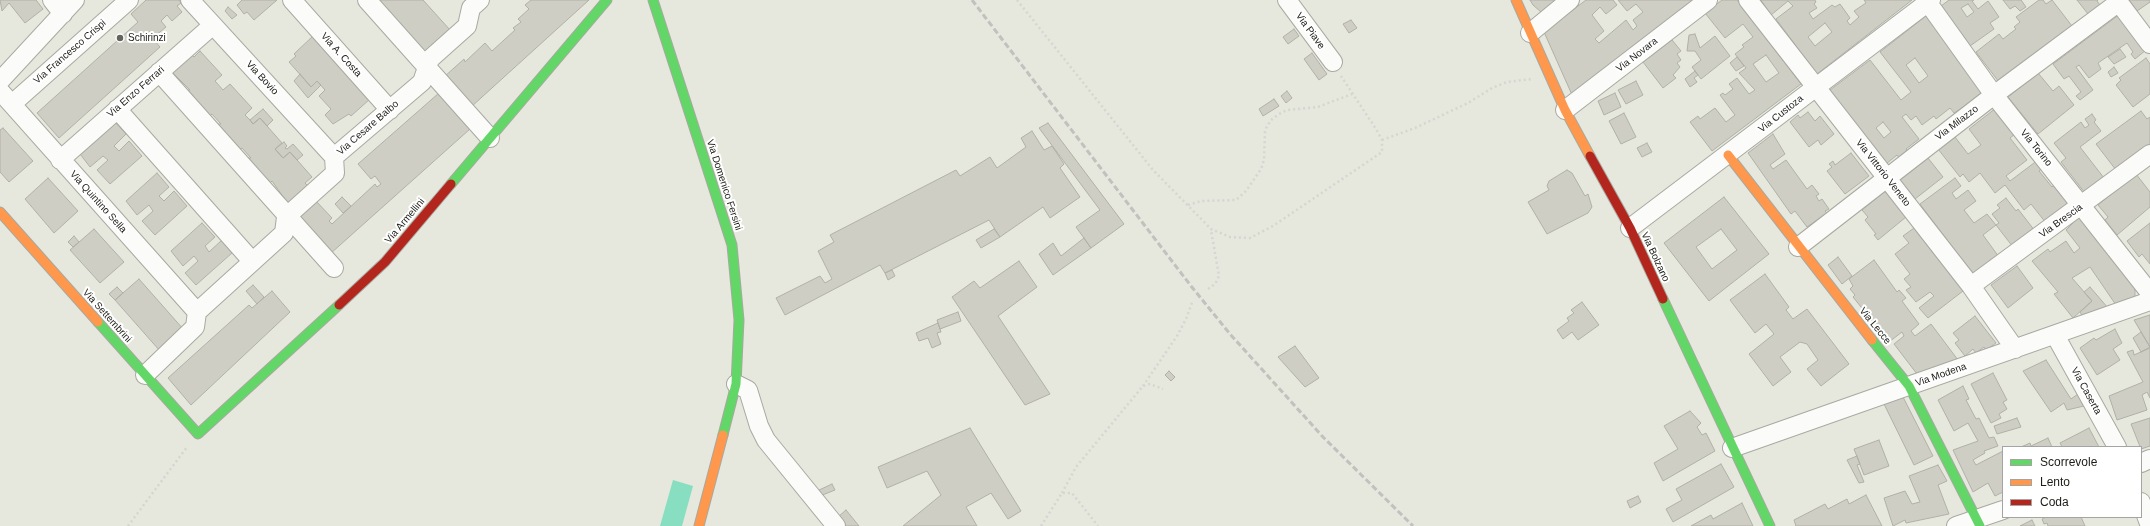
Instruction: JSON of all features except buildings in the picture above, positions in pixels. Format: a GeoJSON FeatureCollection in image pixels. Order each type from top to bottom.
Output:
{"type":"FeatureCollection","features":[{"type":"Feature","properties":{"kind":"street"},"geometry":{"type":"LineString","coordinates":[[52,0],[63,14]]}},
{"type":"Feature","properties":{"kind":"street"},"geometry":{"type":"LineString","coordinates":[[0,81],[76,0]]}},
{"type":"Feature","properties":{"kind":"street","name":"Via Francesco Crispi"},"geometry":{"type":"LineString","coordinates":[[12,104],[129,0]]}},
{"type":"Feature","properties":{"kind":"street","name":"Via A. Costa"},"geometry":{"type":"LineString","coordinates":[[292,0],[390,110]]}},
{"type":"Feature","properties":{"kind":"street"},"geometry":{"type":"LineString","coordinates":[[367,0],[490,138]]}},
{"type":"Feature","properties":{"kind":"street","name":"Via Armellini"},"geometry":{"type":"LineString","coordinates":[[198,434],[385,262],[607,0]]}},
{"type":"Feature","properties":{"kind":"street","name":"Via Domenico Fersini"},"geometry":{"type":"LineString","coordinates":[[653,0],[732,245],[739,320],[736,384],[699,526]]}},
{"type":"Feature","properties":{"kind":"street","name":"Via Piave"},"geometry":{"type":"LineString","coordinates":[[1287,0],[1333,62]]}},
{"type":"Feature","properties":{"kind":"street","name":"Via Bolzano"},"geometry":{"type":"LineString","coordinates":[[1516,0],[1565,110],[1630,228],[1732,448],[1770,526]]}},
{"type":"Feature","properties":{"kind":"street"},"geometry":{"type":"LineString","coordinates":[[1530,32],[1570,0]]}},
{"type":"Feature","properties":{"kind":"street","name":"Via Novara"},"geometry":{"type":"LineString","coordinates":[[1565,110],[1708,0]]}},
{"type":"Feature","properties":{"kind":"street","name":"Via Vittorio Veneto"},"geometry":{"type":"LineString","coordinates":[[1748,0],[1815,88],[1887,177],[1971,286],[2015,348]]}},
{"type":"Feature","properties":{"kind":"street","name":"Via Bovio"},"geometry":{"type":"LineString","coordinates":[[193,1],[213,25],[334,157]]}},
{"type":"Feature","properties":{"kind":"street","name":"Via Custoza"},"geometry":{"type":"LineString","coordinates":[[1630,228],[1728,155],[1928,1]]}},
{"type":"Feature","properties":{"kind":"street","name":"Via Torino"},"geometry":{"type":"LineString","coordinates":[[1928,1],[1994,95],[2150,293]]}},
{"type":"Feature","properties":{"kind":"street"},"geometry":{"type":"LineString","coordinates":[[2118,1],[2150,44]]}},
{"type":"Feature","properties":{"kind":"street","name":"Via Milazzo"},"geometry":{"type":"LineString","coordinates":[[1798,247],[1887,177],[2118,1]]}},
{"type":"Feature","properties":{"kind":"street","name":"Via Cesare Balbo"},"geometry":{"type":"LineString","coordinates":[[286,217],[335,173],[334,157],[422,82],[430,59],[467,26],[472,3]]}},
{"type":"Feature","properties":{"kind":"street","name":"Via Enzo Ferrari"},"geometry":{"type":"LineString","coordinates":[[60,160],[213,25]]}},
{"type":"Feature","properties":{"kind":"street"},"geometry":{"type":"LineString","coordinates":[[159,72],[286,217],[334,268]]}},
{"type":"Feature","properties":{"kind":"street","name":"Via Quintino Sella"},"geometry":{"type":"LineString","coordinates":[[0,90],[60,160],[197,312]]}},
{"type":"Feature","properties":{"kind":"street"},"geometry":{"type":"LineString","coordinates":[[117,109],[252,261]]}},
{"type":"Feature","properties":{"kind":"street","name":"Via Brescia"},"geometry":{"type":"LineString","coordinates":[[1971,286],[2150,154]]}},
{"type":"Feature","properties":{"kind":"street","name":"Via Lecce"},"geometry":{"type":"LineString","coordinates":[[1728,155],[1798,247],[1909,386],[1978,522]]}},
{"type":"Feature","properties":{"kind":"street","name":"Via Settembrini"},"geometry":{"type":"LineString","coordinates":[[0,212],[198,434]]}},
{"type":"Feature","properties":{"kind":"street"},"geometry":{"type":"LineString","coordinates":[[145,375],[195,327],[197,312],[284,233],[286,217]]}},
{"type":"Feature","properties":{"kind":"street","name":"Via Modena"},"geometry":{"type":"LineString","coordinates":[[1732,448],[2150,301]]}},
{"type":"Feature","properties":{"kind":"street","name":"Via Caserta"},"geometry":{"type":"LineString","coordinates":[[2055,335],[2116,446]]}},
{"type":"Feature","properties":{"kind":"street"},"geometry":{"type":"LineString","coordinates":[[736,384],[748,390],[752,398],[759,426],[766,440],[836,526]]}},
{"type":"Feature","properties":{"kind":"street"},"geometry":{"type":"LineString","coordinates":[[2142,505],[2150,526]]}},
{"type":"Feature","properties":{"kind":"street"},"geometry":{"type":"LineString","coordinates":[[1956,526],[1978,522],[2002,510]]}},
{"type":"Feature","properties":{"kind":"path"},"geometry":{"type":"LineString","coordinates":[[1017,0],[1154,170],[1211,229],[1230,237],[1250,238],[1273,226],[1382,152],[1382,140],[1333,62]]}},
{"type":"Feature","properties":{"kind":"path"},"geometry":{"type":"LineString","coordinates":[[1382,140],[1415,128],[1474,100],[1492,88],[1507,82],[1550,78]]}},
{"type":"Feature","properties":{"kind":"path"},"geometry":{"type":"LineString","coordinates":[[1188,206],[1201,201],[1236,200],[1246,191],[1262,169],[1266,130],[1271,120],[1279,114],[1287,110],[1318,107],[1342,100],[1352,94]]}},
{"type":"Feature","properties":{"kind":"path"},"geometry":{"type":"LineString","coordinates":[[1208,289],[1215,284],[1219,276],[1211,229]]}},
{"type":"Feature","properties":{"kind":"path"},"geometry":{"type":"LineString","coordinates":[[1040,526],[1062,493],[1076,467],[1143,386],[1177,336],[1186,319],[1193,300]]}},
{"type":"Feature","properties":{"kind":"path"},"geometry":{"type":"LineString","coordinates":[[1143,386],[1150,384],[1162,389]]}},
{"type":"Feature","properties":{"kind":"path"},"geometry":{"type":"LineString","coordinates":[[128,526],[198,434]]}},
{"type":"Feature","properties":{"kind":"path"},"geometry":{"type":"LineString","coordinates":[[1062,493],[1072,493],[1078,498],[1098,526]]}},
{"type":"Feature","properties":{"kind":"shaded area"},"geometry":{"type":"Polygon","coordinates":[[[673,480],[693,486],[682,526],[660,526],[673,480]]]}},
{"type":"Feature","properties":{"kind":"railway"},"geometry":{"type":"LineString","coordinates":[[972,0],[1191,286],[1230,334],[1323,437],[1413,526]]}},
{"type":"Feature","properties":{"kind":"traffic: fast"},"geometry":{"type":"LineString","coordinates":[[451,184],[607,0]]}},
{"type":"Feature","properties":{"kind":"traffic: fast"},"geometry":{"type":"LineString","coordinates":[[653,0],[732,245],[739,320],[736,384],[723,435]]}},
{"type":"Feature","properties":{"kind":"traffic: fast"},"geometry":{"type":"LineString","coordinates":[[1663,299],[1770,526]]}},
{"type":"Feature","properties":{"kind":"traffic: fast"},"geometry":{"type":"LineString","coordinates":[[98,322],[198,434],[339,305]]}},
{"type":"Feature","properties":{"kind":"traffic: fast"},"geometry":{"type":"LineString","coordinates":[[1872,340],[1909,386],[1980,526]]}},
{"type":"Feature","properties":{"kind":"traffic: slow"},"geometry":{"type":"LineString","coordinates":[[1516,0],[1565,110],[1590,156]]}},
{"type":"Feature","properties":{"kind":"traffic: slow"},"geometry":{"type":"LineString","coordinates":[[1728,155],[1872,340]]}},
{"type":"Feature","properties":{"kind":"traffic: slow"},"geometry":{"type":"LineString","coordinates":[[0,212],[98,322]]}},
{"type":"Feature","properties":{"kind":"traffic: slow"},"geometry":{"type":"LineString","coordinates":[[699,526],[723,435]]}},
{"type":"Feature","properties":{"kind":"traffic: jam"},"geometry":{"type":"LineString","coordinates":[[1590,156],[1630,228],[1663,299]]}},
{"type":"Feature","properties":{"kind":"traffic: jam"},"geometry":{"type":"LineString","coordinates":[[339,305],[385,262],[451,184]]}},
{"type":"Feature","properties":{"kind":"place","name":"Schirinzi"},"geometry":{"type":"Point","coordinates":[120,38]}}]}
